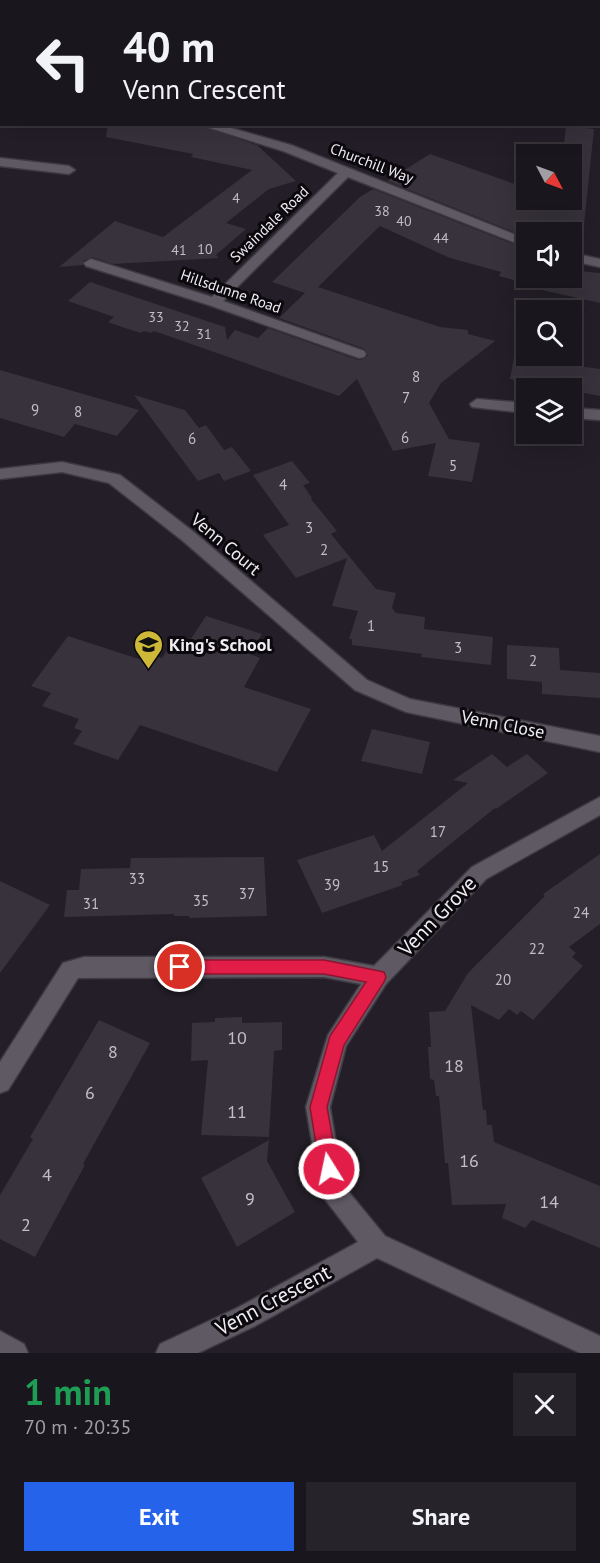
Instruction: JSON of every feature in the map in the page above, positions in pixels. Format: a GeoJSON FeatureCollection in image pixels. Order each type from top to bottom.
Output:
{"type":"FeatureCollection","features":[{"type":"Feature","properties":{"kind":"street","name":"Churchill Way"},"geometry":{"type":"LineString","coordinates":[[208,126],[287,148],[516,239]]}},
{"type":"Feature","properties":{"kind":"street"},"geometry":{"type":"LineString","coordinates":[[0,162],[69,170]]}},
{"type":"Feature","properties":{"kind":"street","name":"Swaindale Road"},"geometry":{"type":"LineString","coordinates":[[214,302],[347,171]]}},
{"type":"Feature","properties":{"kind":"street"},"geometry":{"type":"LineString","coordinates":[[582,259],[600,263]]}},
{"type":"Feature","properties":{"kind":"street","name":"Hillsdunne Road"},"geometry":{"type":"LineString","coordinates":[[91,263],[214,302],[359,354]]}},
{"type":"Feature","properties":{"kind":"street"},"geometry":{"type":"LineString","coordinates":[[477,404],[516,407]]}},
{"type":"Feature","properties":{"kind":"street"},"geometry":{"type":"LineString","coordinates":[[582,413],[600,415]]}},
{"type":"Feature","properties":{"kind":"street","name":"Venn Court"},"geometry":{"type":"LineString","coordinates":[[0,474],[62,466],[114,479],[189,537],[361,685],[405,705]]}},
{"type":"Feature","properties":{"kind":"street","name":"Venn Close"},"geometry":{"type":"LineString","coordinates":[[405,705],[600,744]]}},
{"type":"Feature","properties":{"kind":"street","name":"Venn Grove"},"geometry":{"type":"LineString","coordinates":[[600,805],[478,873],[378,977],[336,1042],[318,1107],[332,1190],[376,1245],[600,1349]]}},
{"type":"Feature","properties":{"kind":"street"},"geometry":{"type":"LineString","coordinates":[[0,1082],[70,970],[84,967],[324,967],[378,977]]}},
{"type":"Feature","properties":{"kind":"street","name":"Venn Crescent"},"geometry":{"type":"LineString","coordinates":[[169,1353],[246,1317],[376,1245]]}},
{"type":"Feature","properties":{"kind":"street"},"geometry":{"type":"LineString","coordinates":[[0,1344],[15,1353]]}},
{"type":"Feature","properties":{"kind":"building"},"geometry":{"type":"Polygon","coordinates":[[[108,126],[201,126],[257,145],[296,181],[269,189],[226,223],[246,229],[216,255],[219,258],[113,264],[92,257],[83,261],[83,265],[59,267],[115,221],[163,237],[252,170],[191,157],[193,154],[106,137],[108,126]]]}},
{"type":"Feature","properties":{"kind":"building"},"geometry":{"type":"Polygon","coordinates":[[[566,126],[594,129],[582,243],[582,222],[516,222],[516,233],[387,181],[430,154],[516,184],[516,210],[582,210],[582,144],[564,144],[566,126]]]}},
{"type":"Feature","properties":{"kind":"building"},"geometry":{"type":"Polygon","coordinates":[[[373,189],[516,245],[516,281],[499,276],[501,272],[450,258],[380,226],[318,287],[440,327],[468,330],[468,334],[495,341],[441,383],[429,403],[449,439],[480,443],[472,482],[428,476],[436,443],[393,451],[357,379],[339,396],[154,331],[141,333],[108,322],[114,317],[68,301],[90,282],[225,327],[227,340],[235,330],[258,338],[268,328],[358,360],[364,359],[368,355],[365,349],[279,318],[305,293],[272,282],[360,197],[373,189]]]}},
{"type":"Feature","properties":{"kind":"building"},"geometry":{"type":"Polygon","coordinates":[[[582,271],[600,273],[600,303],[533,288],[582,288],[582,271]]]}},
{"type":"Feature","properties":{"kind":"building"},"geometry":{"type":"Polygon","coordinates":[[[514,357],[516,357],[516,366],[578,366],[600,369],[600,396],[582,393],[582,378],[510,379],[514,357]]]}},
{"type":"Feature","properties":{"kind":"building"},"geometry":{"type":"Polygon","coordinates":[[[0,370],[139,410],[117,436],[75,424],[64,437],[0,418],[0,370]]]}},
{"type":"Feature","properties":{"kind":"building"},"geometry":{"type":"Polygon","coordinates":[[[134,395],[185,410],[199,428],[206,425],[224,450],[232,447],[251,471],[224,481],[219,473],[198,481],[134,395]]]}},
{"type":"Feature","properties":{"kind":"building"},"geometry":{"type":"Polygon","coordinates":[[[292,461],[310,483],[303,485],[311,499],[337,531],[331,534],[376,589],[396,593],[392,608],[396,613],[425,617],[424,629],[493,637],[491,665],[421,657],[422,654],[352,645],[352,639],[349,639],[358,611],[332,606],[347,558],[296,578],[263,535],[289,525],[253,475],[292,461]]]}},
{"type":"Feature","properties":{"kind":"building"},"geometry":{"type":"Polygon","coordinates":[[[206,616],[262,634],[250,654],[260,658],[244,687],[311,709],[277,772],[140,725],[118,760],[73,744],[82,731],[74,728],[79,719],[42,706],[51,693],[31,686],[68,636],[142,660],[146,653],[162,658],[173,640],[187,645],[206,616]]]}},
{"type":"Feature","properties":{"kind":"building"},"geometry":{"type":"Polygon","coordinates":[[[507,645],[559,648],[560,670],[600,673],[600,698],[542,694],[542,682],[507,679],[507,645]]]}},
{"type":"Feature","properties":{"kind":"building"},"geometry":{"type":"Polygon","coordinates":[[[372,729],[430,742],[422,774],[361,761],[372,729]]]}},
{"type":"Feature","properties":{"kind":"building"},"geometry":{"type":"Polygon","coordinates":[[[492,754],[507,767],[527,754],[548,773],[495,808],[417,871],[420,875],[401,882],[403,885],[322,913],[297,860],[374,835],[382,851],[468,783],[453,780],[492,754]]]}},
{"type":"Feature","properties":{"kind":"building"},"geometry":{"type":"Polygon","coordinates":[[[600,854],[600,924],[569,947],[576,953],[572,957],[583,966],[533,1020],[521,1011],[517,1015],[509,1009],[499,1020],[471,1005],[483,1110],[486,1110],[487,1125],[492,1125],[494,1142],[600,1186],[600,1248],[532,1220],[525,1228],[502,1218],[506,1204],[452,1205],[448,1163],[445,1163],[439,1096],[436,1096],[434,1080],[430,1079],[428,1047],[431,1047],[429,1012],[445,1011],[468,973],[545,896],[543,894],[600,854]]]}},
{"type":"Feature","properties":{"kind":"building"},"geometry":{"type":"Polygon","coordinates":[[[264,857],[267,916],[189,918],[189,916],[174,916],[174,914],[64,917],[67,890],[79,890],[81,869],[130,868],[131,858],[264,857]]]}},
{"type":"Feature","properties":{"kind":"building"},"geometry":{"type":"Polygon","coordinates":[[[0,881],[50,905],[0,973],[0,881]]]}},
{"type":"Feature","properties":{"kind":"building"},"geometry":{"type":"Polygon","coordinates":[[[242,1017],[242,1023],[282,1022],[282,1050],[274,1051],[269,1137],[201,1135],[208,1060],[191,1061],[192,1023],[215,1022],[215,1018],[242,1017]]]}},
{"type":"Feature","properties":{"kind":"building"},"geometry":{"type":"Polygon","coordinates":[[[99,1020],[150,1043],[35,1257],[0,1239],[0,1195],[33,1139],[30,1137],[99,1020]]]}},
{"type":"Feature","properties":{"kind":"building"},"geometry":{"type":"Polygon","coordinates":[[[269,1140],[267,1161],[295,1212],[237,1247],[201,1178],[269,1140]]]}},
{"type":"Feature","properties":{"kind":"place","name":"King's School"},"geometry":{"type":"Point","coordinates":[148,670]}},
{"type":"Feature","properties":{"kind":"route"},"geometry":{"type":"LineString","coordinates":[[180,967],[324,967],[378,977],[336,1042],[318,1107],[329,1169]]}}]}
